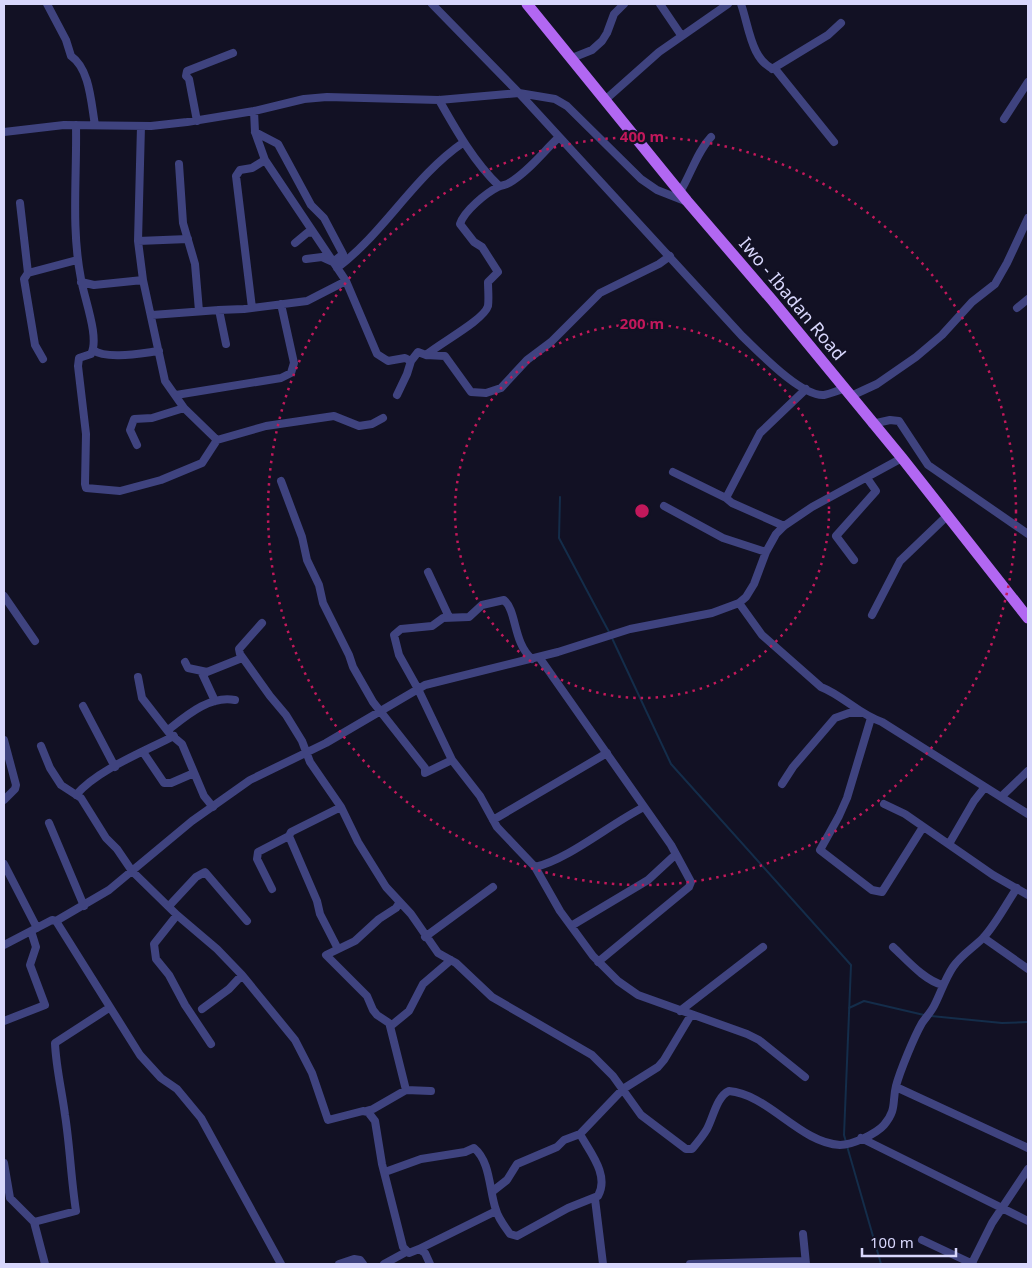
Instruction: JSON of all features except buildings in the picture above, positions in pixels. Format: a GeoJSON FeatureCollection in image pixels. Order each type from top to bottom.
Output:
{"type":"FeatureCollection","features":[{"type":"Feature","properties":{"kind":"main road","name":"Iwo - Ibadan Road"},"geometry":{"type":"LineString","coordinates":[[527,4],[687,201],[772,300],[872,424],[902,458],[1028,618]]}},
{"type":"Feature","properties":{"kind":"street"},"geometry":{"type":"LineString","coordinates":[[47,4],[66,40],[71,56],[78,61],[83,70],[95,125]]}},
{"type":"Feature","properties":{"kind":"street"},"geometry":{"type":"LineString","coordinates":[[432,4],[519,93],[558,138],[670,256],[742,336],[788,378],[806,390],[823,395],[847,392],[877,384],[916,357],[942,336],[972,302],[995,284],[1028,218]]}},
{"type":"Feature","properties":{"kind":"street"},"geometry":{"type":"LineString","coordinates":[[572,58],[592,50],[602,41],[614,14],[624,4]]}},
{"type":"Feature","properties":{"kind":"street"},"geometry":{"type":"LineString","coordinates":[[660,4],[681,36]]}},
{"type":"Feature","properties":{"kind":"street"},"geometry":{"type":"LineString","coordinates":[[605,100],[643,65],[728,4]]}},
{"type":"Feature","properties":{"kind":"street"},"geometry":{"type":"LineString","coordinates":[[741,4],[757,55],[766,68],[776,70],[834,142]]}},
{"type":"Feature","properties":{"kind":"street"},"geometry":{"type":"LineString","coordinates":[[772,69],[828,35],[841,23]]}},
{"type":"Feature","properties":{"kind":"street"},"geometry":{"type":"LineString","coordinates":[[198,121],[186,71],[233,53]]}},
{"type":"Feature","properties":{"kind":"street"},"geometry":{"type":"LineString","coordinates":[[1004,120],[1028,82]]}},
{"type":"Feature","properties":{"kind":"street"},"geometry":{"type":"LineString","coordinates":[[4,132],[76,125],[141,126],[198,121],[254,111],[304,99],[327,97],[439,100],[519,93],[555,99],[567,106],[641,179],[657,190],[687,201]]}},
{"type":"Feature","properties":{"kind":"street"},"geometry":{"type":"LineString","coordinates":[[439,100],[464,142],[488,176],[499,186]]}},
{"type":"Feature","properties":{"kind":"street"},"geometry":{"type":"LineString","coordinates":[[254,111],[255,132],[266,160],[346,281],[377,354],[388,361],[405,358],[410,361]]}},
{"type":"Feature","properties":{"kind":"street"},"geometry":{"type":"LineString","coordinates":[[76,125],[77,157],[74,190],[77,260],[92,329],[93,350],[91,354],[80,358],[78,366],[86,434],[86,488],[120,491],[161,480],[202,463],[217,440],[266,426],[334,416],[359,426],[372,424],[383,418]]}},
{"type":"Feature","properties":{"kind":"street"},"geometry":{"type":"LineString","coordinates":[[141,126],[138,241],[143,280],[165,381],[184,408],[217,440]]}},
{"type":"Feature","properties":{"kind":"street"},"geometry":{"type":"LineString","coordinates":[[255,132],[278,144],[311,205],[324,218],[343,254],[335,265]]}},
{"type":"Feature","properties":{"kind":"street"},"geometry":{"type":"LineString","coordinates":[[680,192],[696,163],[703,145],[710,137]]}},
{"type":"Feature","properties":{"kind":"street"},"geometry":{"type":"LineString","coordinates":[[426,355],[438,344],[484,314],[488,304],[488,282],[498,272],[482,247],[474,242],[460,224],[462,218],[499,186],[509,183],[558,138]]}},
{"type":"Feature","properties":{"kind":"street"},"geometry":{"type":"LineString","coordinates":[[335,265],[355,255],[437,163],[464,142]]}},
{"type":"Feature","properties":{"kind":"street"},"geometry":{"type":"LineString","coordinates":[[252,308],[236,176],[240,170],[252,168],[266,160]]}},
{"type":"Feature","properties":{"kind":"street"},"geometry":{"type":"LineString","coordinates":[[179,164],[183,223],[195,264],[198,311]]}},
{"type":"Feature","properties":{"kind":"street"},"geometry":{"type":"LineString","coordinates":[[20,203],[28,273],[24,280],[24,286],[36,345],[43,359]]}},
{"type":"Feature","properties":{"kind":"street"},"geometry":{"type":"LineString","coordinates":[[295,243],[307,233],[313,232]]}},
{"type":"Feature","properties":{"kind":"street"},"geometry":{"type":"LineString","coordinates":[[138,241],[188,239]]}},
{"type":"Feature","properties":{"kind":"street"},"geometry":{"type":"LineString","coordinates":[[397,395],[407,374],[410,361],[418,352],[426,355],[445,356],[471,392],[494,392],[501,388],[527,360],[551,342],[600,293],[659,264],[670,256]]}},
{"type":"Feature","properties":{"kind":"street"},"geometry":{"type":"LineString","coordinates":[[306,259],[322,257],[335,265]]}},
{"type":"Feature","properties":{"kind":"street"},"geometry":{"type":"LineString","coordinates":[[28,273],[77,260]]}},
{"type":"Feature","properties":{"kind":"street"},"geometry":{"type":"LineString","coordinates":[[81,282],[94,285],[143,280]]}},
{"type":"Feature","properties":{"kind":"street"},"geometry":{"type":"LineString","coordinates":[[152,315],[252,308],[307,301],[346,281]]}},
{"type":"Feature","properties":{"kind":"street"},"geometry":{"type":"LineString","coordinates":[[1017,308],[1028,299]]}},
{"type":"Feature","properties":{"kind":"street"},"geometry":{"type":"LineString","coordinates":[[176,395],[281,378],[291,373],[294,363],[281,304]]}},
{"type":"Feature","properties":{"kind":"street"},"geometry":{"type":"LineString","coordinates":[[218,310],[226,344]]}},
{"type":"Feature","properties":{"kind":"street"},"geometry":{"type":"LineString","coordinates":[[93,350],[99,354],[109,355],[159,351]]}},
{"type":"Feature","properties":{"kind":"street"},"geometry":{"type":"LineString","coordinates":[[726,498],[760,433],[806,390]]}},
{"type":"Feature","properties":{"kind":"street"},"geometry":{"type":"LineString","coordinates":[[137,445],[130,430],[134,419],[152,418],[184,408]]}},
{"type":"Feature","properties":{"kind":"street"},"geometry":{"type":"LineString","coordinates":[[872,424],[890,420],[899,421],[928,465],[1028,534]]}},
{"type":"Feature","properties":{"kind":"street"},"geometry":{"type":"LineString","coordinates":[[4,945],[52,920],[56,921],[110,890],[213,807],[258,776],[381,712],[434,681],[535,658],[630,629],[712,612],[739,603],[746,597],[754,584],[766,552],[776,534],[784,526],[812,507],[902,458]]}},
{"type":"Feature","properties":{"kind":"street"},"geometry":{"type":"LineString","coordinates":[[673,472],[726,498],[732,503],[784,526]]}},
{"type":"Feature","properties":{"kind":"street"},"geometry":{"type":"LineString","coordinates":[[854,560],[836,536],[876,491],[867,478]]}},
{"type":"Feature","properties":{"kind":"street"},"geometry":{"type":"LineString","coordinates":[[280,481],[302,537],[307,560],[319,585],[323,603],[349,655],[352,667],[381,712],[425,768],[424,773],[452,760]]}},
{"type":"Feature","properties":{"kind":"street"},"geometry":{"type":"LineString","coordinates":[[664,506],[723,538],[766,552]]}},
{"type":"Feature","properties":{"kind":"street"},"geometry":{"type":"LineString","coordinates":[[872,615],[900,562],[948,515]]}},
{"type":"Feature","properties":{"kind":"street"},"geometry":{"type":"LineString","coordinates":[[428,572],[449,617]]}},
{"type":"Feature","properties":{"kind":"street"},"geometry":{"type":"LineString","coordinates":[[4,596],[35,641]]}},
{"type":"Feature","properties":{"kind":"street"},"geometry":{"type":"LineString","coordinates":[[598,962],[689,887],[691,882],[644,807],[607,754],[535,658],[524,652],[509,606],[504,600],[482,605],[469,617],[443,618],[428,627],[401,629],[394,635],[399,655],[418,689],[452,760],[480,796],[493,820],[535,867],[571,926],[598,962],[618,981],[638,995],[691,1015],[728,1026],[759,1040],[806,1077]]}},
{"type":"Feature","properties":{"kind":"street"},"geometry":{"type":"LineString","coordinates":[[739,603],[752,623],[774,646],[821,687],[833,691],[861,713],[882,722],[1028,814]]}},
{"type":"Feature","properties":{"kind":"street"},"geometry":{"type":"LineString","coordinates":[[262,624],[238,649],[242,658],[286,716],[302,741],[305,752],[341,806],[358,842],[386,887],[400,902],[425,937],[438,953],[450,960],[492,997],[592,1054],[623,1090],[641,1115],[686,1150],[692,1149],[699,1141],[707,1129],[722,1096],[729,1091],[749,1097],[790,1121],[814,1138],[841,1145],[878,1130],[888,1119],[895,1106],[896,1087],[922,1024],[935,1004],[943,986],[960,958],[984,938],[1017,888]]}},
{"type":"Feature","properties":{"kind":"street"},"geometry":{"type":"LineString","coordinates":[[184,662],[188,668],[202,672],[242,658]]}},
{"type":"Feature","properties":{"kind":"street"},"geometry":{"type":"LineString","coordinates":[[202,672],[216,700]]}},
{"type":"Feature","properties":{"kind":"street"},"geometry":{"type":"LineString","coordinates":[[138,677],[142,698],[182,744],[204,796],[213,807]]}},
{"type":"Feature","properties":{"kind":"street"},"geometry":{"type":"LineString","coordinates":[[76,795],[85,786],[171,733],[190,712],[224,697],[235,700]]}},
{"type":"Feature","properties":{"kind":"street"},"geometry":{"type":"LineString","coordinates":[[83,706],[115,767]]}},
{"type":"Feature","properties":{"kind":"street"},"geometry":{"type":"LineString","coordinates":[[782,784],[793,767],[834,718],[848,713],[861,713]]}},
{"type":"Feature","properties":{"kind":"street"},"geometry":{"type":"LineString","coordinates":[[871,718],[847,798],[840,816],[820,850],[872,890],[882,892],[923,827]]}},
{"type":"Feature","properties":{"kind":"street"},"geometry":{"type":"LineString","coordinates":[[4,740],[16,785],[15,789],[4,800]]}},
{"type":"Feature","properties":{"kind":"street"},"geometry":{"type":"LineString","coordinates":[[41,746],[50,768],[61,785],[76,795],[132,871],[177,916],[216,949],[242,975],[295,1040],[312,1073],[328,1120],[352,1112],[373,1109],[406,1090],[431,1091]]}},
{"type":"Feature","properties":{"kind":"street"},"geometry":{"type":"LineString","coordinates":[[143,752],[164,783],[171,783],[194,773]]}},
{"type":"Feature","properties":{"kind":"street"},"geometry":{"type":"LineString","coordinates":[[493,820],[607,754]]}},
{"type":"Feature","properties":{"kind":"street"},"geometry":{"type":"LineString","coordinates":[[1002,796],[1028,772]]}},
{"type":"Feature","properties":{"kind":"street"},"geometry":{"type":"LineString","coordinates":[[950,844],[974,801],[985,787]]}},
{"type":"Feature","properties":{"kind":"street"},"geometry":{"type":"LineString","coordinates":[[884,804],[950,844],[993,875],[1028,895]]}},
{"type":"Feature","properties":{"kind":"street"},"geometry":{"type":"LineString","coordinates":[[272,889],[257,859],[258,852],[341,806]]}},
{"type":"Feature","properties":{"kind":"street"},"geometry":{"type":"LineString","coordinates":[[535,867],[543,865],[573,849],[620,819],[644,807]]}},
{"type":"Feature","properties":{"kind":"street"},"geometry":{"type":"LineString","coordinates":[[49,823],[84,906]]}},
{"type":"Feature","properties":{"kind":"street"},"geometry":{"type":"LineString","coordinates":[[289,836],[317,900],[320,914],[338,949]]}},
{"type":"Feature","properties":{"kind":"street"},"geometry":{"type":"LineString","coordinates":[[571,926],[648,880],[675,855]]}},
{"type":"Feature","properties":{"kind":"street"},"geometry":{"type":"LineString","coordinates":[[4,864],[34,929],[36,947],[30,965],[45,1005],[4,1021]]}},
{"type":"Feature","properties":{"kind":"street"},"geometry":{"type":"LineString","coordinates":[[169,906],[196,877],[205,872],[247,921]]}},
{"type":"Feature","properties":{"kind":"street"},"geometry":{"type":"LineString","coordinates":[[425,937],[493,887]]}},
{"type":"Feature","properties":{"kind":"street"},"geometry":{"type":"LineString","coordinates":[[400,902],[396,908],[379,919],[355,941],[326,955],[367,996],[372,1010],[390,1026],[406,1090]]}},
{"type":"Feature","properties":{"kind":"street"},"geometry":{"type":"LineString","coordinates":[[177,916],[154,944],[156,959],[169,975],[185,1005],[211,1044]]}},
{"type":"Feature","properties":{"kind":"street"},"geometry":{"type":"LineString","coordinates":[[56,921],[140,1055],[154,1072],[177,1089],[201,1118],[281,1264]]}},
{"type":"Feature","properties":{"kind":"street"},"geometry":{"type":"LineString","coordinates":[[984,938],[1028,968]]}},
{"type":"Feature","properties":{"kind":"street"},"geometry":{"type":"LineString","coordinates":[[680,1010],[763,947]]}},
{"type":"Feature","properties":{"kind":"street"},"geometry":{"type":"LineString","coordinates":[[893,947],[912,965],[937,984],[943,986]]}},
{"type":"Feature","properties":{"kind":"street"},"geometry":{"type":"LineString","coordinates":[[390,1026],[409,1011],[423,984],[450,960]]}},
{"type":"Feature","properties":{"kind":"street"},"geometry":{"type":"LineString","coordinates":[[202,1009],[229,989],[242,975]]}},
{"type":"Feature","properties":{"kind":"street"},"geometry":{"type":"LineString","coordinates":[[34,1222],[76,1211],[55,1043],[109,1008]]}},
{"type":"Feature","properties":{"kind":"street"},"geometry":{"type":"LineString","coordinates":[[493,1191],[508,1180],[517,1164],[557,1147],[564,1140],[580,1134],[623,1090],[644,1077],[664,1060],[691,1015]]}},
{"type":"Feature","properties":{"kind":"street"},"geometry":{"type":"LineString","coordinates":[[896,1087],[1028,1148]]}},
{"type":"Feature","properties":{"kind":"street"},"geometry":{"type":"LineString","coordinates":[[366,1111],[375,1121],[382,1164],[386,1172],[392,1205],[406,1252]]}},
{"type":"Feature","properties":{"kind":"street"},"geometry":{"type":"LineString","coordinates":[[580,1134],[592,1152],[601,1184],[600,1192],[596,1199],[603,1264]]}},
{"type":"Feature","properties":{"kind":"street"},"geometry":{"type":"LineString","coordinates":[[861,1138],[1028,1221]]}},
{"type":"Feature","properties":{"kind":"street"},"geometry":{"type":"LineString","coordinates":[[386,1172],[421,1160],[465,1152],[474,1148],[481,1154],[493,1191],[496,1210],[510,1234],[517,1236],[568,1208],[596,1199]]}},
{"type":"Feature","properties":{"kind":"street"},"geometry":{"type":"LineString","coordinates":[[4,1163],[10,1198],[34,1222],[45,1264]]}},
{"type":"Feature","properties":{"kind":"street"},"geometry":{"type":"LineString","coordinates":[[922,1240],[973,1264],[1002,1209],[1028,1169]]}},
{"type":"Feature","properties":{"kind":"street"},"geometry":{"type":"LineString","coordinates":[[384,1264],[496,1210]]}},
{"type":"Feature","properties":{"kind":"street"},"geometry":{"type":"LineString","coordinates":[[690,1264],[805,1262],[803,1234]]}},
{"type":"Feature","properties":{"kind":"street"},"geometry":{"type":"LineString","coordinates":[[419,1248],[425,1253],[430,1264]]}},
{"type":"Feature","properties":{"kind":"street"},"geometry":{"type":"LineString","coordinates":[[339,1264],[354,1259],[360,1260],[363,1264]]}},
{"type":"Feature","properties":{"kind":"waterway"},"geometry":{"type":"LineString","coordinates":[[560,497],[559,538],[609,632]]}},
{"type":"Feature","properties":{"kind":"waterway"},"geometry":{"type":"LineString","coordinates":[[611,636],[671,764],[851,965],[844,1135],[846,1142]]}},
{"type":"Feature","properties":{"kind":"waterway"},"geometry":{"type":"LineString","coordinates":[[849,1008],[864,1001],[924,1015]]}},
{"type":"Feature","properties":{"kind":"waterway"},"geometry":{"type":"LineString","coordinates":[[931,1016],[1002,1023],[1028,1022]]}},
{"type":"Feature","properties":{"kind":"waterway"},"geometry":{"type":"LineString","coordinates":[[847,1146],[881,1264]]}}]}
